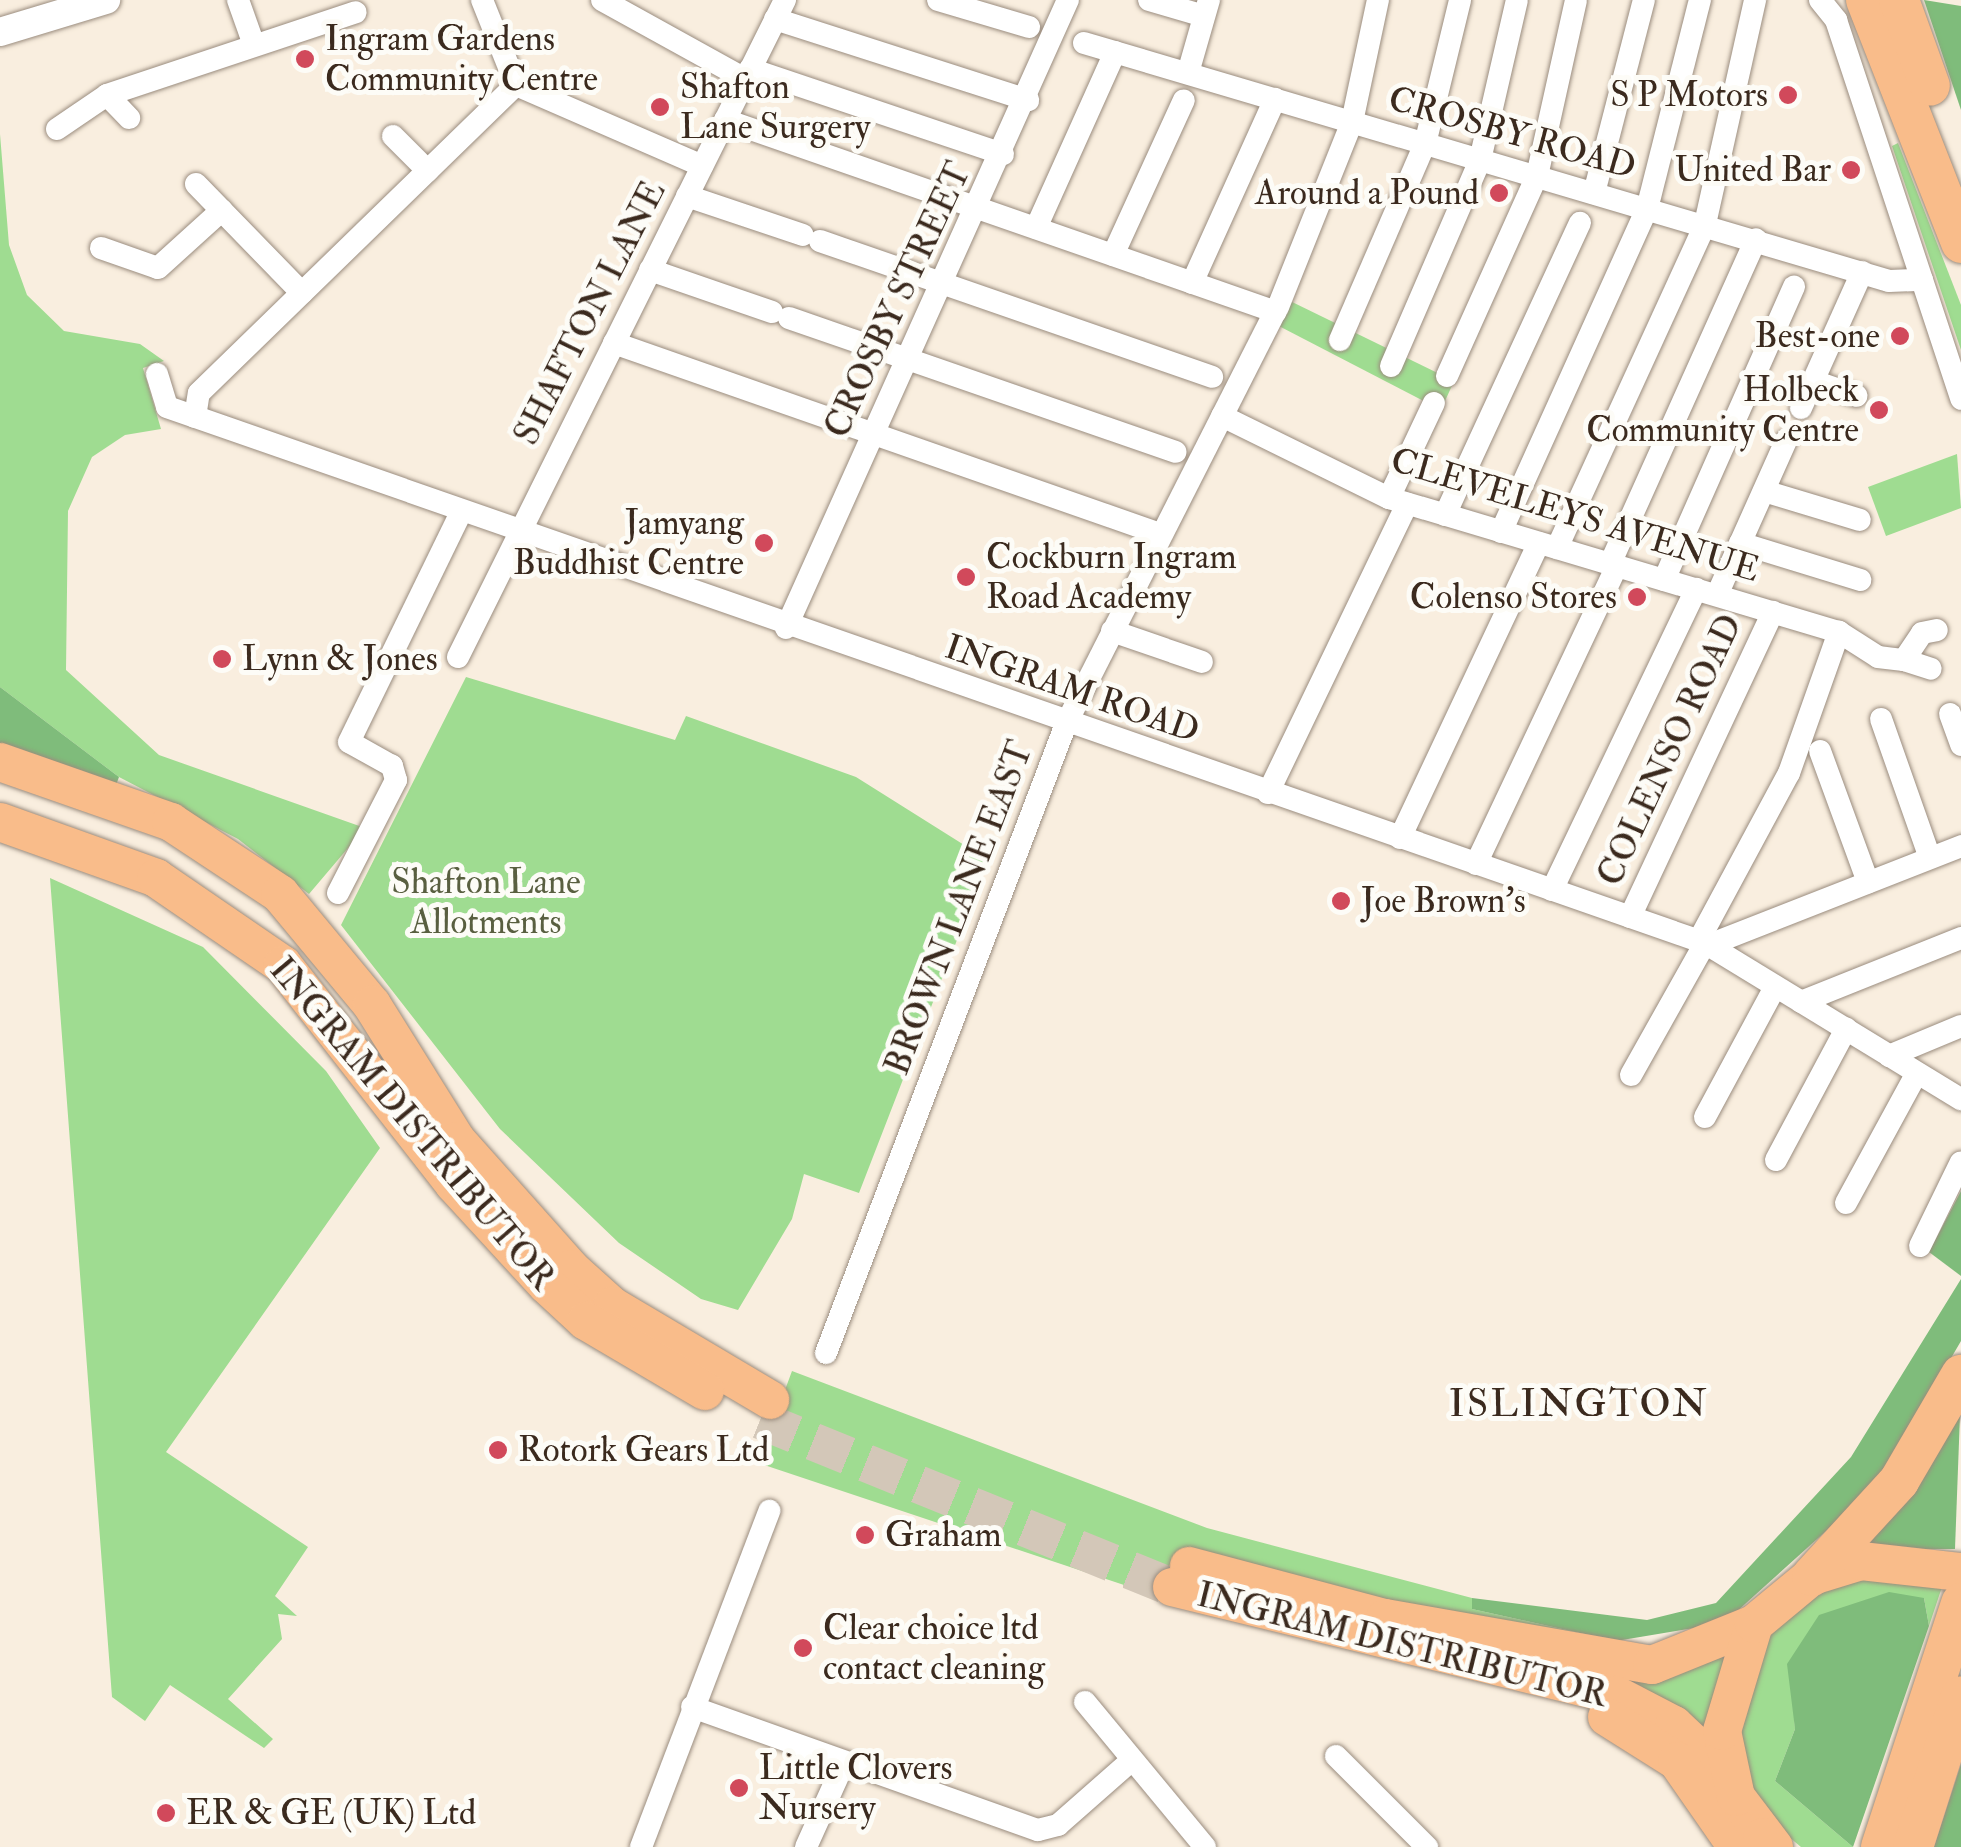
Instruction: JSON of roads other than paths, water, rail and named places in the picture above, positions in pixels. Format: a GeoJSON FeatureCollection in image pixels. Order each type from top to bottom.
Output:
{"type":"FeatureCollection","features":[{"type":"Feature","properties":{"kind":"highway"},"geometry":{"type":"LineString","coordinates":[[1899,0],[1961,170]]}},
{"type":"Feature","properties":{"kind":"highway"},"geometry":{"type":"LineString","coordinates":[[1851,10],[1961,243]]}},
{"type":"Feature","properties":{"kind":"highway","name":"INGRAM DISTRIBUTOR"},"geometry":{"type":"LineString","coordinates":[[0,762],[159,816],[280,894],[372,1005],[457,1140],[571,1269],[612,1306],[765,1410],[644,1360],[547,1286],[454,1184],[283,965],[156,878],[0,822]]}},
{"type":"Feature","properties":{"kind":"highway"},"geometry":{"type":"LineString","coordinates":[[1759,1845],[1727,1775],[1726,1702],[1754,1624],[1812,1576],[1899,1481],[1961,1375]]}},
{"type":"Feature","properties":{"kind":"highway"},"geometry":{"type":"LineString","coordinates":[[1812,1576],[1888,1560],[1961,1572]]}},
{"type":"Feature","properties":{"kind":"highway","name":"INGRAM DISTRIBUTOR"},"geometry":{"type":"LineString","coordinates":[[1727,1775],[1674,1725],[1616,1695],[1500,1670],[1177,1576],[1652,1665],[1754,1624]]}},
{"type":"Feature","properties":{"kind":"highway"},"geometry":{"type":"LineString","coordinates":[[1898,1841],[1957,1616]]}},
{"type":"Feature","properties":{"kind":"highway"},"geometry":{"type":"LineString","coordinates":[[1500,1670],[1555,1689],[1676,1761],[1759,1845]]}},
{"type":"Feature","properties":{"kind":"highway"},"geometry":{"type":"LineString","coordinates":[[1898,1841],[1961,1696]]}},
{"type":"Feature","properties":{"kind":"street"},"geometry":{"type":"LineString","coordinates":[[238,0],[254,45]]}},
{"type":"Feature","properties":{"kind":"street"},"geometry":{"type":"LineString","coordinates":[[482,0],[516,85],[702,166]]}},
{"type":"Feature","properties":{"kind":"street"},"geometry":{"type":"LineString","coordinates":[[602,0],[748,74],[1003,154]]}},
{"type":"Feature","properties":{"kind":"street"},"geometry":{"type":"LineString","coordinates":[[938,0],[1030,26]]}},
{"type":"Feature","properties":{"kind":"street","name":"CROSBY STREET"},"geometry":{"type":"LineString","coordinates":[[786,628],[1028,100],[1068,0]]}},
{"type":"Feature","properties":{"kind":"street"},"geometry":{"type":"LineString","coordinates":[[1149,0],[1207,8],[1188,73]]}},
{"type":"Feature","properties":{"kind":"street","name":"BROWN LANE EAST"},"geometry":{"type":"LineString","coordinates":[[826,1353],[1066,724],[1276,312],[1352,122],[1378,0]]}},
{"type":"Feature","properties":{"kind":"street"},"geometry":{"type":"LineString","coordinates":[[1340,340],[1425,144],[1460,0]]}},
{"type":"Feature","properties":{"kind":"street"},"geometry":{"type":"LineString","coordinates":[[1391,366],[1480,160],[1517,0]]}},
{"type":"Feature","properties":{"kind":"street"},"geometry":{"type":"LineString","coordinates":[[1447,376],[1538,176],[1576,0]]}},
{"type":"Feature","properties":{"kind":"street"},"geometry":{"type":"LineString","coordinates":[[1594,193],[1644,0]]}},
{"type":"Feature","properties":{"kind":"street"},"geometry":{"type":"LineString","coordinates":[[1501,532],[1648,208],[1700,0]]}},
{"type":"Feature","properties":{"kind":"street"},"geometry":{"type":"LineString","coordinates":[[1400,838],[1705,224],[1755,0]]}},
{"type":"Feature","properties":{"kind":"street"},"geometry":{"type":"LineString","coordinates":[[1820,0],[1851,10],[1922,280],[1961,399]]}},
{"type":"Feature","properties":{"kind":"street"},"geometry":{"type":"LineString","coordinates":[[0,32],[98,1]]}},
{"type":"Feature","properties":{"kind":"street"},"geometry":{"type":"LineString","coordinates":[[780,10],[1028,100]]}},
{"type":"Feature","properties":{"kind":"street","name":"SHAFTON LANE"},"geometry":{"type":"LineString","coordinates":[[458,657],[780,10]]}},
{"type":"Feature","properties":{"kind":"street"},"geometry":{"type":"LineString","coordinates":[[57,129],[107,95],[356,12]]}},
{"type":"Feature","properties":{"kind":"street","name":"CROSBY ROAD"},"geometry":{"type":"LineString","coordinates":[[1084,43],[1862,272],[1922,280]]}},
{"type":"Feature","properties":{"kind":"street"},"geometry":{"type":"LineString","coordinates":[[1036,228],[1115,52]]}},
{"type":"Feature","properties":{"kind":"street"},"geometry":{"type":"LineString","coordinates":[[195,416],[199,393],[516,85]]}},
{"type":"Feature","properties":{"kind":"street"},"geometry":{"type":"LineString","coordinates":[[107,95],[129,118]]}},
{"type":"Feature","properties":{"kind":"street"},"geometry":{"type":"LineString","coordinates":[[1192,282],[1275,99]]}},
{"type":"Feature","properties":{"kind":"street"},"geometry":{"type":"LineString","coordinates":[[1113,255],[1184,100]]}},
{"type":"Feature","properties":{"kind":"street"},"geometry":{"type":"LineString","coordinates":[[724,120],[1276,312]]}},
{"type":"Feature","properties":{"kind":"street"},"geometry":{"type":"LineString","coordinates":[[393,136],[428,171]]}},
{"type":"Feature","properties":{"kind":"street"},"geometry":{"type":"LineString","coordinates":[[196,184],[302,292]]}},
{"type":"Feature","properties":{"kind":"street"},"geometry":{"type":"LineString","coordinates":[[687,196],[1212,377]]}},
{"type":"Feature","properties":{"kind":"street"},"geometry":{"type":"LineString","coordinates":[[102,248],[158,268],[222,210]]}},
{"type":"Feature","properties":{"kind":"street"},"geometry":{"type":"LineString","coordinates":[[1445,515],[1580,223]]}},
{"type":"Feature","properties":{"kind":"street"},"geometry":{"type":"LineString","coordinates":[[1476,864],[1614,565],[1756,239]]}},
{"type":"Feature","properties":{"kind":"street"},"geometry":{"type":"LineString","coordinates":[[650,270],[1174,452]]}},
{"type":"Feature","properties":{"kind":"street"},"geometry":{"type":"LineString","coordinates":[[1801,408],[1862,272]]}},
{"type":"Feature","properties":{"kind":"street"},"geometry":{"type":"LineString","coordinates":[[1664,580],[1794,286]]}},
{"type":"Feature","properties":{"kind":"street"},"geometry":{"type":"LineString","coordinates":[[614,343],[1160,534]]}},
{"type":"Feature","properties":{"kind":"street","name":"INGRAM ROAD"},"geometry":{"type":"LineString","coordinates":[[158,374],[168,407],[786,628],[1704,943],[1961,1099]]}},
{"type":"Feature","properties":{"kind":"street"},"geometry":{"type":"LineString","coordinates":[[1813,381],[1858,396]]}},
{"type":"Feature","properties":{"kind":"street"},"geometry":{"type":"LineString","coordinates":[[1268,793],[1398,501],[1434,403]]}},
{"type":"Feature","properties":{"kind":"street","name":"CLEVELEYS AVENUE"},"geometry":{"type":"LineString","coordinates":[[1222,416],[1398,501],[1773,612],[1932,669]]}},
{"type":"Feature","properties":{"kind":"street"},"geometry":{"type":"LineString","coordinates":[[1552,890],[1706,592],[1740,544],[1786,442]]}},
{"type":"Feature","properties":{"kind":"street"},"geometry":{"type":"LineString","coordinates":[[1764,491],[1860,520]]}},
{"type":"Feature","properties":{"kind":"street"},"geometry":{"type":"LineString","coordinates":[[338,893],[396,780],[384,761],[349,742],[461,512]]}},
{"type":"Feature","properties":{"kind":"street"},"geometry":{"type":"LineString","coordinates":[[1740,544],[1860,580]]}},
{"type":"Feature","properties":{"kind":"street","name":"COLENSO ROAD"},"geometry":{"type":"LineString","coordinates":[[1630,917],[1773,612]]}},
{"type":"Feature","properties":{"kind":"street"},"geometry":{"type":"LineString","coordinates":[[1153,650],[1164,626]]}},
{"type":"Feature","properties":{"kind":"street"},"geometry":{"type":"LineString","coordinates":[[1904,660],[1922,633],[1937,630]]}},
{"type":"Feature","properties":{"kind":"street"},"geometry":{"type":"LineString","coordinates":[[1112,631],[1153,650],[1202,662]]}},
{"type":"Feature","properties":{"kind":"street"},"geometry":{"type":"LineString","coordinates":[[1631,1074],[1704,943],[1797,755],[1848,638]]}},
{"type":"Feature","properties":{"kind":"street"},"geometry":{"type":"LineString","coordinates":[[1950,714],[1961,745]]}},
{"type":"Feature","properties":{"kind":"street"},"geometry":{"type":"LineString","coordinates":[[1881,720],[1930,858]]}},
{"type":"Feature","properties":{"kind":"street"},"geometry":{"type":"LineString","coordinates":[[1820,751],[1868,882]]}},
{"type":"Feature","properties":{"kind":"street"},"geometry":{"type":"LineString","coordinates":[[1704,943],[1961,846]]}},
{"type":"Feature","properties":{"kind":"street"},"geometry":{"type":"LineString","coordinates":[[1801,1002],[1961,938]]}},
{"type":"Feature","properties":{"kind":"street"},"geometry":{"type":"LineString","coordinates":[[1705,1118],[1775,987]]}},
{"type":"Feature","properties":{"kind":"street"},"geometry":{"type":"LineString","coordinates":[[1889,1056],[1961,1026]]}},
{"type":"Feature","properties":{"kind":"street"},"geometry":{"type":"LineString","coordinates":[[1776,1160],[1846,1030]]}},
{"type":"Feature","properties":{"kind":"street"},"geometry":{"type":"LineString","coordinates":[[1846,1203],[1917,1073]]}},
{"type":"Feature","properties":{"kind":"street"},"geometry":{"type":"LineString","coordinates":[[1920,1246],[1961,1162]]}},
{"type":"Feature","properties":{"kind":"street"},"geometry":{"type":"LineString","coordinates":[[641,1847],[768,1511]]}},
{"type":"Feature","properties":{"kind":"street"},"geometry":{"type":"LineString","coordinates":[[1084,1702],[1205,1847]]}},
{"type":"Feature","properties":{"kind":"street"},"geometry":{"type":"LineString","coordinates":[[692,1706],[1038,1830],[1058,1826],[1132,1760]]}},
{"type":"Feature","properties":{"kind":"street"},"geometry":{"type":"LineString","coordinates":[[1336,1756],[1427,1847]]}},
{"type":"Feature","properties":{"kind":"street"},"geometry":{"type":"LineString","coordinates":[[806,1847],[844,1763]]}},
{"type":"Feature","properties":{"kind":"tunnel"},"geometry":{"type":"LineString","coordinates":[[760,1420],[1172,1587]]}},
{"type":"Feature","properties":{"kind":"place","name":"Ingram Gardens Community Centre"},"geometry":{"type":"Point","coordinates":[305,59]}},
{"type":"Feature","properties":{"kind":"place","name":"S P Motors"},"geometry":{"type":"Point","coordinates":[1788,95]}},
{"type":"Feature","properties":{"kind":"place","name":"Shafton Lane Surgery"},"geometry":{"type":"Point","coordinates":[660,107]}},
{"type":"Feature","properties":{"kind":"place","name":"United Bar"},"geometry":{"type":"Point","coordinates":[1851,170]}},
{"type":"Feature","properties":{"kind":"place","name":"Around a Pound"},"geometry":{"type":"Point","coordinates":[1499,193]}},
{"type":"Feature","properties":{"kind":"place","name":"Best-one"},"geometry":{"type":"Point","coordinates":[1900,336]}},
{"type":"Feature","properties":{"kind":"place","name":"Holbeck Community Centre"},"geometry":{"type":"Point","coordinates":[1879,410]}},
{"type":"Feature","properties":{"kind":"place","name":"Jamyang Buddhist Centre"},"geometry":{"type":"Point","coordinates":[764,543]}},
{"type":"Feature","properties":{"kind":"place","name":"Cockburn Ingram Road Academy"},"geometry":{"type":"Point","coordinates":[966,577]}},
{"type":"Feature","properties":{"kind":"place","name":"Colenso Stores"},"geometry":{"type":"Point","coordinates":[1637,597]}},
{"type":"Feature","properties":{"kind":"place","name":"Lynn & Jones"},"geometry":{"type":"Point","coordinates":[222,659]}},
{"type":"Feature","properties":{"kind":"place","name":"Joe Brown's"},"geometry":{"type":"Point","coordinates":[1341,901]}},
{"type":"Feature","properties":{"kind":"place","name":"Rotork Gears Ltd"},"geometry":{"type":"Point","coordinates":[498,1450]}},
{"type":"Feature","properties":{"kind":"place","name":"Graham"},"geometry":{"type":"Point","coordinates":[865,1535]}},
{"type":"Feature","properties":{"kind":"place","name":"Clear choice ltd contact cleaning"},"geometry":{"type":"Point","coordinates":[803,1648]}},
{"type":"Feature","properties":{"kind":"place","name":"Little Clovers Nursery"},"geometry":{"type":"Point","coordinates":[739,1788]}},
{"type":"Feature","properties":{"kind":"place","name":"ER & GE (UK) Ltd"},"geometry":{"type":"Point","coordinates":[166,1813]}},
{"type":"Feature","properties":{"kind":"district","name":"ISLINGTON"},"geometry":{"type":"Point","coordinates":[1579,1405]}},
{"type":"Feature","properties":{"kind":"park label","name":"Shafton Lane Allotments"},"geometry":{"type":"Point","coordinates":[486,902]}}]}
